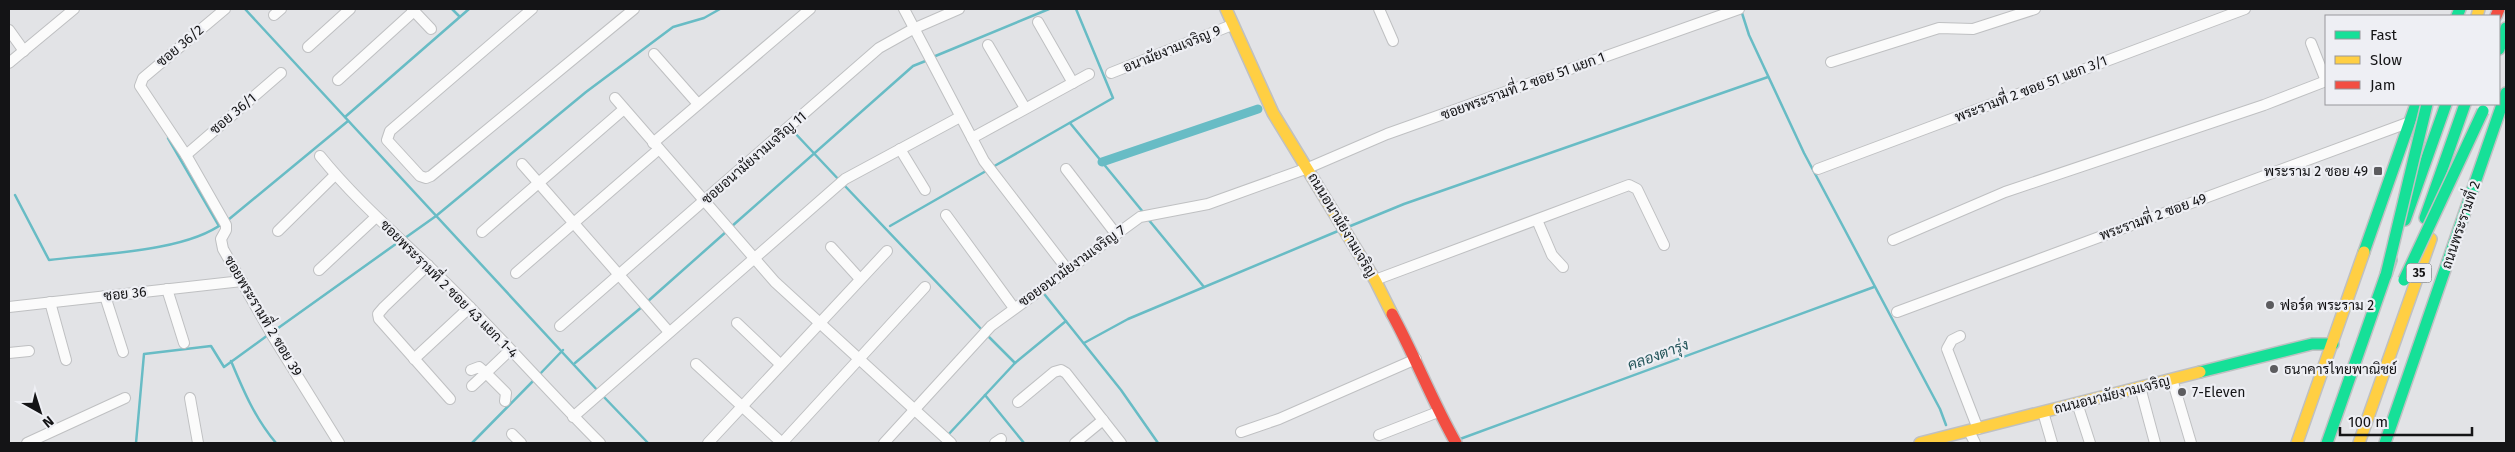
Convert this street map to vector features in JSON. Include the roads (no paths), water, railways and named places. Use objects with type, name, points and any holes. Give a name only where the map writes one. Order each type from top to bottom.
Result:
[{"type":"main road","name":"ถนนอนามัยงามเจริญ","points":[[1226,9],[1273,113],[1339,218],[1375,280],[1416,360],[1438,412],[1454,441]]},
{"type":"main road","points":[[2500,52],[2506,28]]},
{"type":"main road","points":[[2500,52],[2506,44]]},
{"type":"main road","name":"ถนนพระรามที่ 2","points":[[2385,443],[2506,93]]},
{"type":"main road","points":[[2297,443],[2416,105]]},
{"type":"main road","points":[[2386,274],[2410,164],[2427,105]]},
{"type":"main road","points":[[2326,443],[2444,105]]},
{"type":"main road","name":"35","points":[[2326,443],[2444,105]]},
{"type":"main road","points":[[2466,105],[2402,285],[2460,163],[2485,105]]},
{"type":"main road","name":"ถนนพระรามที่ 2","points":[[2359,443],[2479,105]]},
{"type":"main road","name":"ถนนอนามัยงามเจริญ","points":[[1920,443],[2312,344],[2333,344]]},
{"type":"main road","points":[[2346,443],[2381,344]]},
{"type":"street","name":"ซอย 36/2","points":[[140,86],[142,78],[225,9]]},
{"type":"street","points":[[532,9],[390,131],[387,140],[420,176],[426,178],[431,176],[634,9]]},
{"type":"street","points":[[516,273],[574,223],[698,104],[810,9]]},
{"type":"street","points":[[904,9],[984,160],[1068,269]]},
{"type":"street","name":"ซอยอนามัยงามเจริญ 11","points":[[560,326],[879,48],[913,29],[959,9]]},
{"type":"street","points":[[1379,9],[1393,41]]},
{"type":"street","points":[[1831,62],[1939,28],[1973,28],[2035,9]]},
{"type":"street","name":"พระรามที่ 2 ซอย 51 แยก 3/1","points":[[1818,169],[2245,9]]},
{"type":"street","points":[[338,80],[413,10],[431,29]]},
{"type":"street","name":"ซอยพระรามที่ 2 ซอย 51 แยก 1","points":[[1308,168],[1387,134],[1733,10]]},
{"type":"street","points":[[9,64],[67,11]]},
{"type":"street","points":[[308,47],[344,11]]},
{"type":"street","points":[[1038,22],[1073,83]]},
{"type":"street","name":"อนามัยงามเจริญ 9","points":[[1111,73],[1232,24]]},
{"type":"street","points":[[9,30],[24,51]]},
{"type":"street","points":[[2311,43],[2325,78]]},
{"type":"street","points":[[988,46],[1025,108]]},
{"type":"street","points":[[654,54],[698,104]]},
{"type":"street","name":"ซอย 36/1","points":[[186,155],[281,73]]},
{"type":"street","points":[[972,138],[1089,74]]},
{"type":"street","points":[[1894,240],[2005,192],[2264,105],[2325,81]]},
{"type":"street","name":"ซอยพระรามที่ 2 ซอย 39","points":[[140,86],[186,155],[226,225],[221,244],[270,331],[339,443]]},
{"type":"street","points":[[615,98],[753,259],[951,443]]},
{"type":"street","points":[[482,232],[624,109]]},
{"type":"street","points":[[573,417],[845,179],[960,117]]},
{"type":"street","name":"พระรามที่ 2 ซอย 49","points":[[1897,312],[2410,122]]},
{"type":"street","points":[[900,149],[924,190]]},
{"type":"street","name":"ซอยพระรามที่ 2 ซอย 43 แยก 1-4","points":[[320,156],[335,175],[376,217],[470,307],[596,442]]},
{"type":"street","points":[[522,164],[669,332]]},
{"type":"street","name":"ซอยอนามัยงามเจริญ 7","points":[[884,443],[987,330],[1014,308],[1140,217],[1208,204],[1308,168]]},
{"type":"street","points":[[1066,169],[1116,234]]},
{"type":"street","points":[[278,231],[335,175]]},
{"type":"street","points":[[1375,280],[1629,185],[1634,186],[1664,245]]},
{"type":"street","points":[[946,215],[1014,308]]},
{"type":"street","points":[[319,270],[376,217]]},
{"type":"street","points":[[1537,220],[1552,255],[1563,266]]},
{"type":"street","points":[[831,247],[860,279]]},
{"type":"street","points":[[708,443],[887,251]]},
{"type":"street","points":[[428,265],[378,314],[379,319],[450,399]]},
{"type":"street","name":"ซอย 36","points":[[9,307],[242,281]]},
{"type":"street","points":[[696,364],[782,443],[926,287]]},
{"type":"street","points":[[167,290],[184,343]]},
{"type":"street","points":[[105,296],[123,352]]},
{"type":"street","points":[[50,302],[66,360]]},
{"type":"street","points":[[414,359],[470,307]]},
{"type":"street","points":[[736,323],[780,364]]},
{"type":"street","points":[[1960,336],[1948,343],[1947,349],[1974,430],[1975,443]]},
{"type":"street","points":[[472,386],[510,350]]},
{"type":"street","points":[[9,353],[29,351]]},
{"type":"street","points":[[1241,432],[1279,420],[1416,360]]},
{"type":"street","points":[[471,370],[479,367],[486,373],[506,393],[505,401]]},
{"type":"street","points":[[1018,402],[1054,372],[1061,370],[1066,373],[1121,443]]},
{"type":"street","points":[[2172,379],[2191,443]]},
{"type":"street","points":[[2140,387],[2155,443]]},
{"type":"street","points":[[27,443],[125,398]]},
{"type":"street","points":[[190,398],[198,443]]},
{"type":"street","points":[[2077,403],[2090,443]]},
{"type":"street","points":[[1379,436],[1438,412]]},
{"type":"street","points":[[2043,412],[2052,443]]},
{"type":"street","points":[[1075,443],[1103,420]]},
{"type":"street","points":[[512,434],[521,443]]},
{"type":"waterway","points":[[245,9],[599,392]]},
{"type":"waterway","points":[[452,9],[459,16]]},
{"type":"waterway","points":[[345,117],[469,9]]},
{"type":"waterway","points":[[405,238],[436,216],[586,92],[673,27],[704,18],[720,9]]},
{"type":"waterway","points":[[933,57],[1049,9]]},
{"type":"waterway","points":[[991,168],[1113,98],[1076,9]]},
{"type":"waterway","points":[[1741,10],[1749,35],[1804,153],[1940,409],[1946,425]]},
{"type":"waterway","points":[[731,227],[913,66],[928,60]]},
{"type":"waterway","points":[[1348,227],[1404,204],[1768,77]]},
{"type":"waterway","points":[[1102,162],[1258,109]]},
{"type":"waterway","points":[[228,220],[348,121]]},
{"type":"waterway","points":[[1070,123],[1143,212]]},
{"type":"waterway","points":[[793,131],[840,181]]},
{"type":"waterway","points":[[168,138],[219,226]]},
{"type":"waterway","points":[[890,226],[986,171]]},
{"type":"waterway","points":[[844,185],[983,331]]},
{"type":"waterway","points":[[15,195],[49,260],[164,246],[207,233],[223,223]]},
{"type":"waterway","points":[[1148,219],[1204,287]]},
{"type":"waterway","points":[[647,302],[727,231]]},
{"type":"waterway","points":[[1084,343],[1128,319],[1338,231]]},
{"type":"waterway","points":[[274,331],[400,241]]},
{"type":"waterway","name":"คลองตารุ่ง","points":[[1460,439],[1874,287]]},
{"type":"waterway","points":[[1045,295],[1121,390],[1158,443]]},
{"type":"waterway","points":[[575,363],[643,306]]},
{"type":"waterway","points":[[947,436],[1015,363],[1066,321]]},
{"type":"waterway","points":[[136,443],[144,354],[211,346],[224,367],[268,335]]},
{"type":"waterway","points":[[987,335],[1015,363]]},
{"type":"waterway","points":[[538,376],[563,350]]},
{"type":"waterway","points":[[231,361],[245,394],[276,443]]},
{"type":"waterway","points":[[472,443],[534,380]]},
{"type":"waterway","points":[[985,395],[1024,443]]},
{"type":"waterway","points":[[603,396],[648,443]]},
{"type":"place","name":"พระราม 2 ซอย 49","points":[[2378,171]]},
{"type":"place","name":"ฟอร์ด พระราม 2","points":[[2270,305]]},
{"type":"place","name":"ธนาคารไทยพาณิชย์","points":[[2274,369]]},
{"type":"place","name":"7-Eleven","points":[[2182,392]]}]
